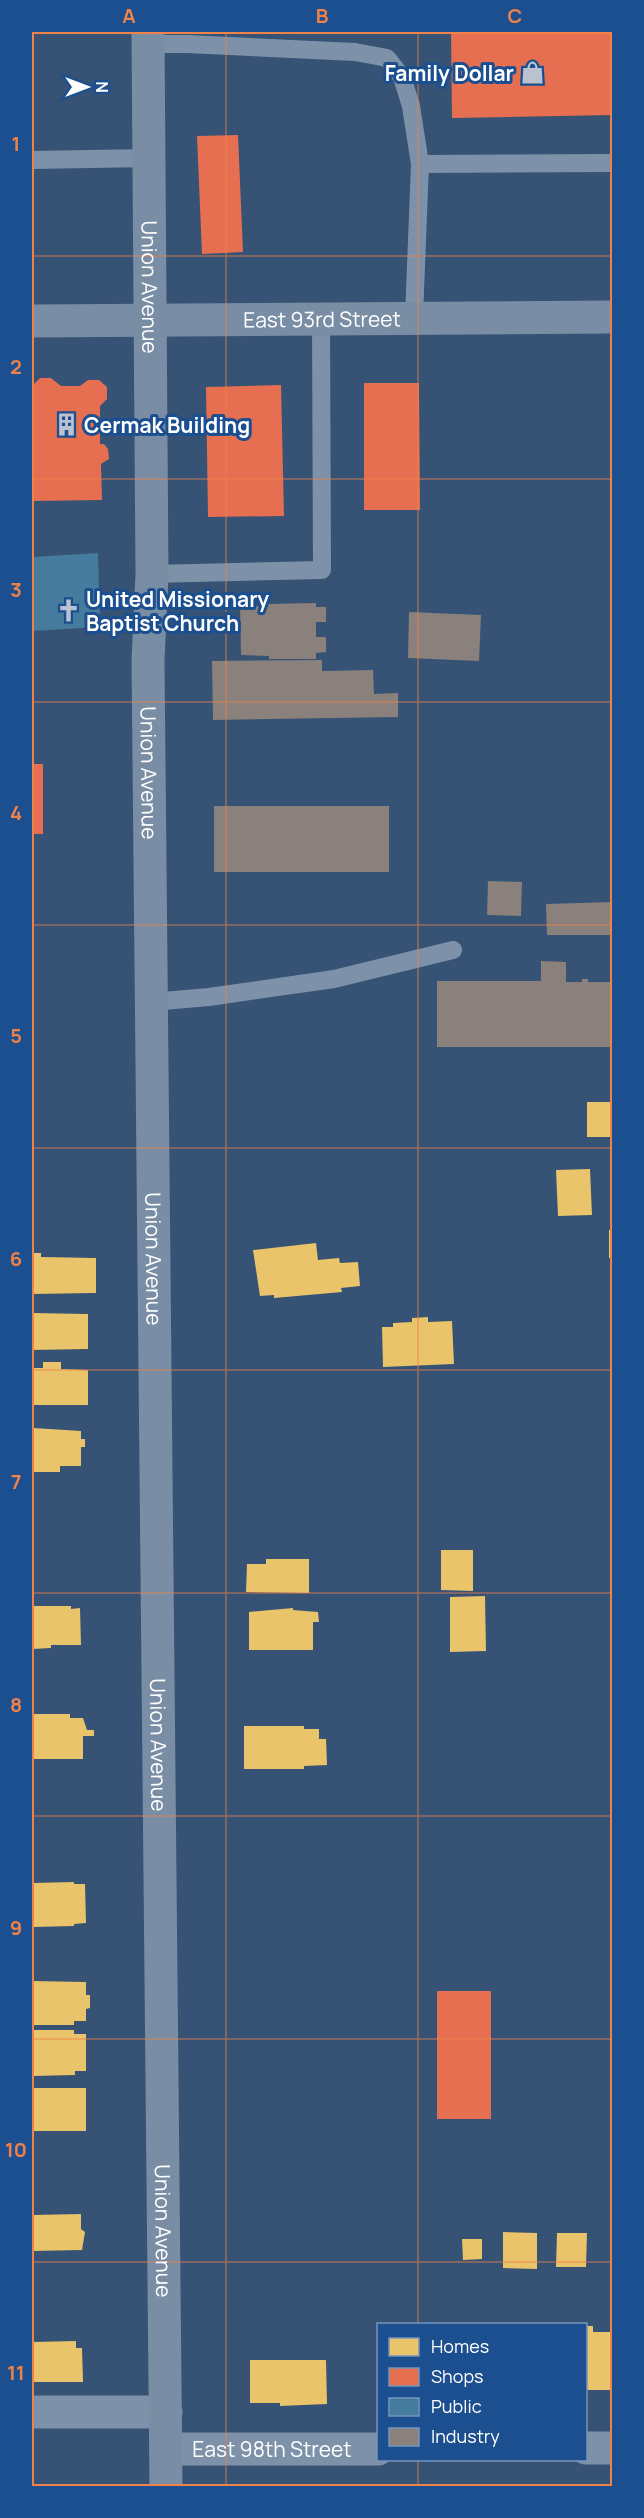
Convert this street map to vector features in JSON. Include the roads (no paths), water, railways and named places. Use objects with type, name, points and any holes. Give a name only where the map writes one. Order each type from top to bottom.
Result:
[{"type":"main road","name":"Union Avenue","points":[[148,38],[152,574],[148,660],[166,2487]]},
{"type":"main road","name":"East 93rd Street","points":[[32,321],[150,322],[414,317],[612,318]]},
{"type":"street","points":[[32,2412],[166,2412]]},
{"type":"street","points":[[587,2448],[612,2448]]},
{"type":"street","name":"East 98th Street","points":[[166,2449],[377,2449]]},
{"type":"lane","points":[[148,38],[187,44],[355,52],[387,58],[402,77],[411,106],[420,164],[414,317]]},
{"type":"lane","points":[[32,160],[149,158]]},
{"type":"lane","points":[[420,164],[612,163]]},
{"type":"lane","points":[[152,574],[322,570],[321,318]]},
{"type":"lane","points":[[152,1002],[209,997],[334,979],[453,950]]},
{"type":"place","name":"Family Dollar","points":[[532,73]]},
{"type":"place","name":"Cermak Building","points":[[66,425]]},
{"type":"place","name":"United Missionary Baptist Church","points":[[68,611]]}]
